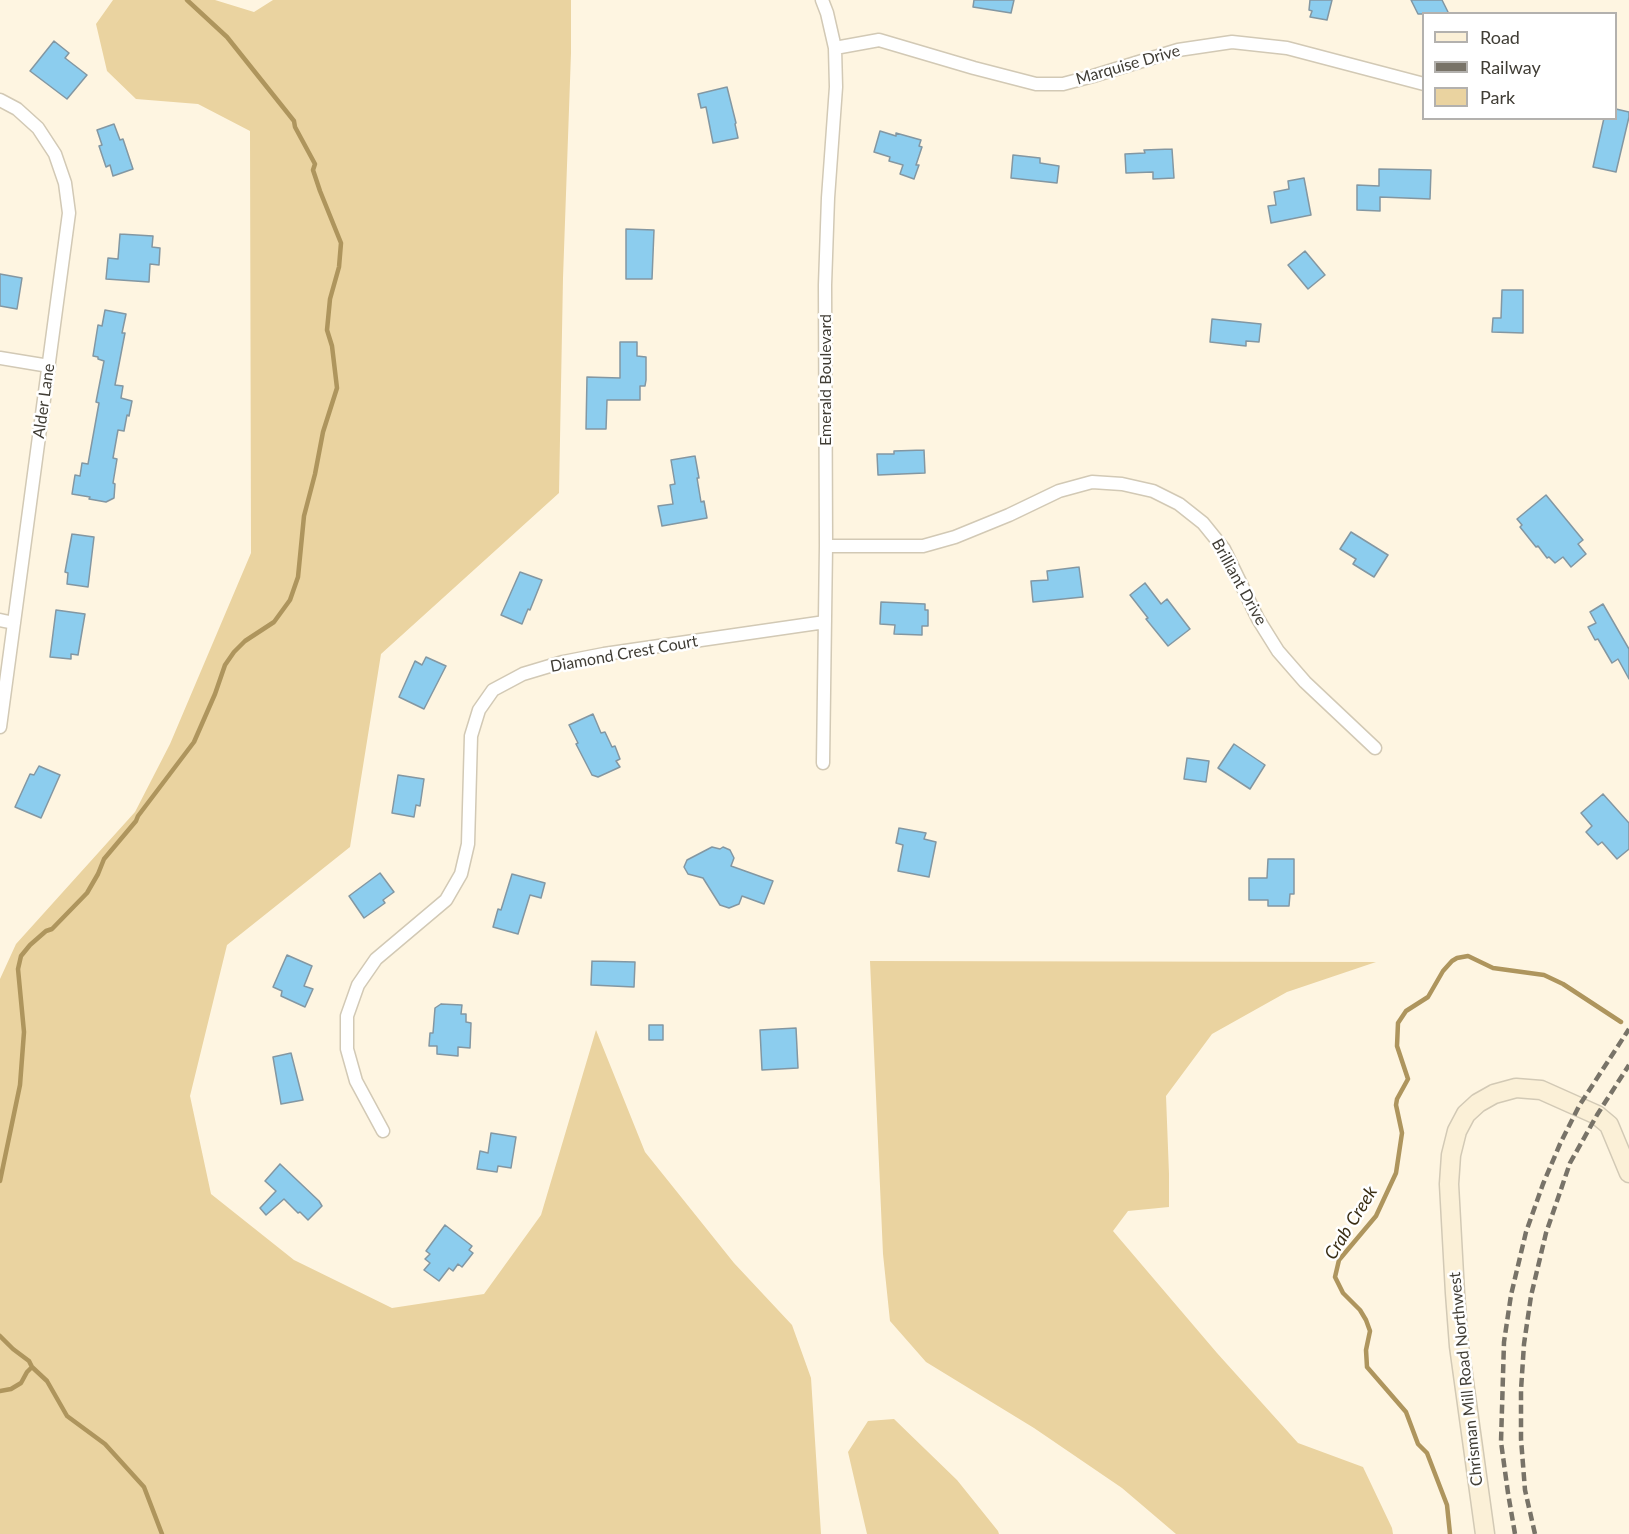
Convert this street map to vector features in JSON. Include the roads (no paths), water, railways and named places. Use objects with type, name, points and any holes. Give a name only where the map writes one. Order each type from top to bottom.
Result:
[{"type":"street","name":"Emerald Boulevard","points":[[822,0],[835,48],[836,87],[828,198],[825,285],[826,546],[823,763]]},
{"type":"street","name":"Marquise Drive","points":[[835,48],[879,40],[1036,84],[1063,84],[1179,50],[1232,42],[1287,48],[1422,83]]},
{"type":"street","name":"Alder Lane","points":[[0,100],[17,109],[38,128],[55,154],[65,183],[69,213],[0,727]]},
{"type":"street","points":[[0,358],[49,366]]},
{"type":"street","name":"Brilliant Drive","points":[[826,546],[923,546],[955,537],[1059,491],[1092,482],[1122,483],[1153,491],[1179,504],[1203,523],[1224,549],[1258,619],[1278,651],[1305,682],[1375,748]]},
{"type":"street","points":[[0,620],[14,622]]},
{"type":"street","name":"Diamond Crest Court","points":[[383,1131],[356,1081],[347,1049],[347,1016],[358,985],[376,959],[446,900],[461,874],[468,844],[471,736],[479,710],[494,690],[523,674],[563,662],[615,652],[825,622]]},
{"type":"street","name":"Chrisman Mill Road Northwest","points":[[1485,1534],[1460,1355],[1455,1293],[1449,1184],[1451,1155],[1457,1131],[1466,1114],[1478,1103],[1494,1094],[1516,1088],[1541,1090],[1597,1115],[1609,1125],[1629,1173]]},
{"type":"waterway","points":[[0,1181],[20,1085],[24,1032],[18,969],[21,956],[46,931],[52,929],[87,893],[104,859],[136,821],[194,742],[225,665],[234,652],[245,641],[274,622],[290,600],[298,577],[304,516],[323,432],[337,388],[332,346],[327,330],[330,299],[339,267],[341,243],[313,170],[315,164],[294,121],[227,37],[187,0]]},
{"type":"waterway","name":"Crab Creek","points":[[1450,1534],[1447,1505],[1427,1453],[1418,1444],[1406,1412],[1367,1367],[1366,1350],[1370,1331],[1360,1310],[1343,1293],[1335,1277],[1339,1260],[1376,1216],[1396,1173],[1402,1133],[1396,1105],[1408,1079],[1397,1046],[1398,1023],[1406,1011],[1428,997],[1443,971],[1452,961],[1468,956],[1493,968],[1544,975],[1563,984],[1621,1022]]},
{"type":"waterway","points":[[0,1336],[29,1361],[47,1381],[67,1416],[105,1444],[144,1487],[162,1534]]},
{"type":"waterway","points":[[0,1391],[11,1389],[21,1383],[32,1367]]},
{"type":"railway","points":[[1515,1534],[1501,1442],[1504,1342],[1511,1295],[1526,1232],[1560,1144],[1579,1106],[1629,1029]]},
{"type":"railway","points":[[1535,1534],[1525,1490],[1521,1439],[1524,1344],[1531,1296],[1546,1233],[1570,1163],[1629,1065]]}]
